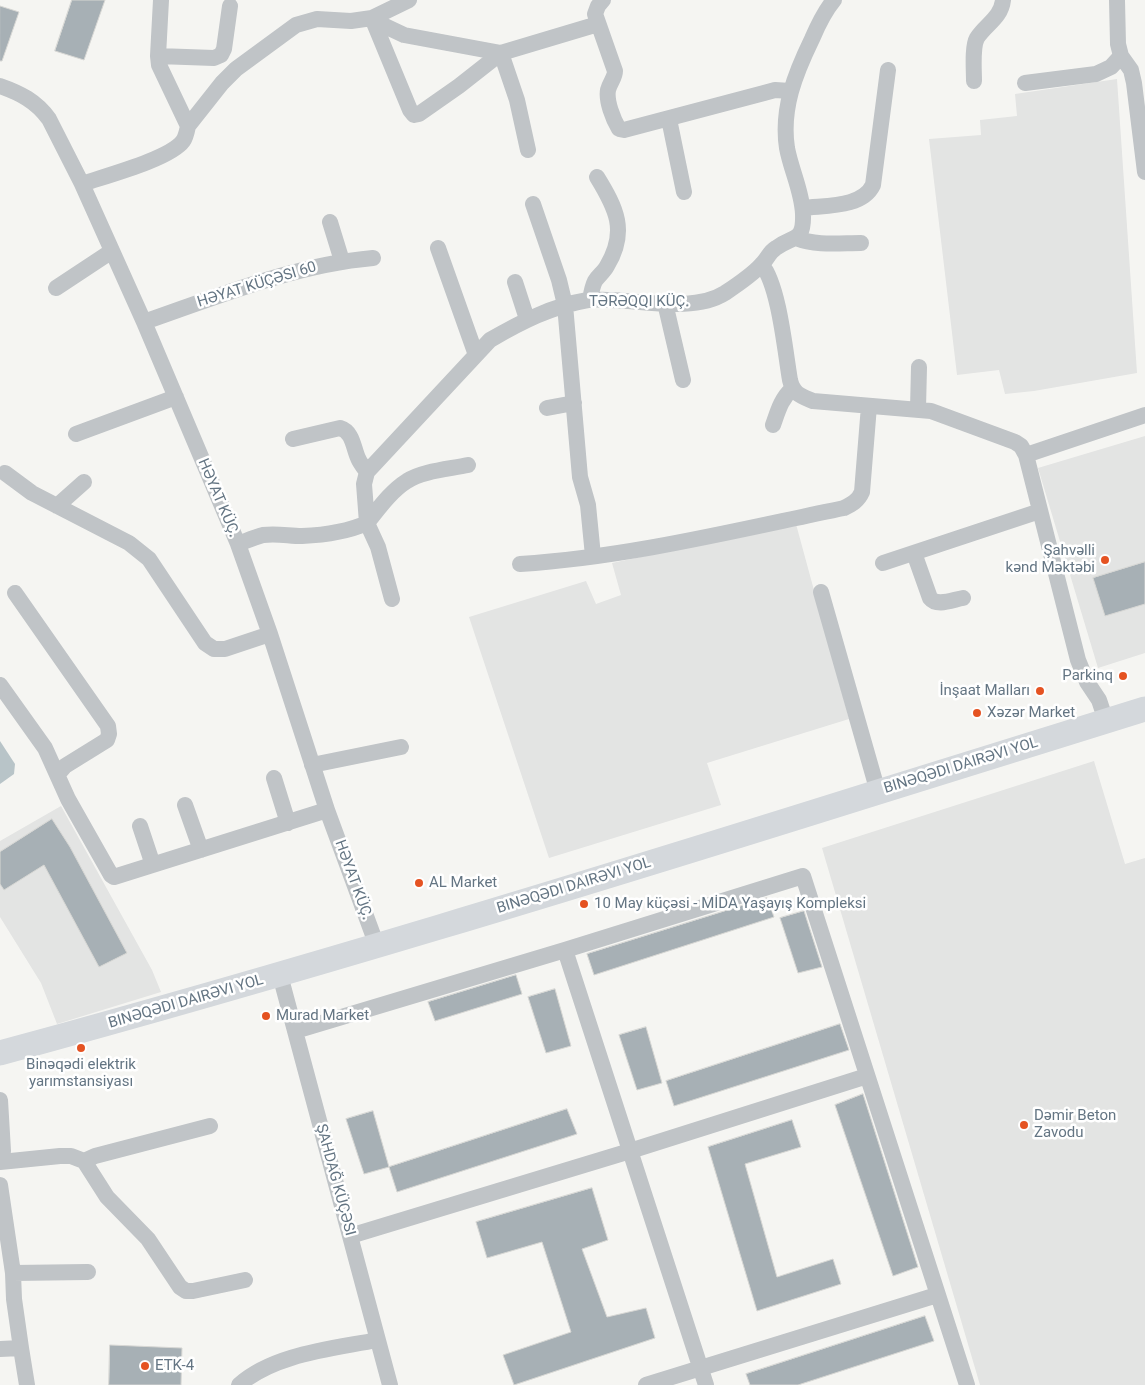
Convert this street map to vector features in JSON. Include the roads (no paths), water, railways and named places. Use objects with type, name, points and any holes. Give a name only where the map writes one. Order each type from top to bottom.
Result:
[{"type":"main road","name":"BINƏQƏDI DAIRƏVI YOL","points":[[0,1053],[377,946],[715,844],[1145,709]]},
{"type":"street","points":[[161,0],[158,56],[162,73],[188,126]]},
{"type":"street","points":[[82,184],[148,161],[173,150],[183,142],[188,126],[222,83],[236,69],[296,25],[317,19],[352,21],[372,18],[409,0]]},
{"type":"street","points":[[603,0],[595,14],[615,71],[615,77],[609,88],[608,96],[615,123],[619,129],[624,130],[669,119],[775,90],[790,92]]},
{"type":"street","points":[[834,0],[824,13],[797,71],[790,92],[786,118],[787,149],[803,208],[802,230],[796,238],[806,242],[818,243],[861,243]]},
{"type":"street","points":[[974,81],[975,44],[999,14],[1003,0]]},
{"type":"street","points":[[1117,0],[1118,44],[1121,56],[1131,70],[1134,83],[1145,172]]},
{"type":"street","points":[[158,56],[214,58],[221,56],[224,49],[230,6]]},
{"type":"street","points":[[372,18],[410,110],[414,115],[419,114],[459,86],[501,52],[598,24]]},
{"type":"street","points":[[372,18],[404,35],[501,52]]},
{"type":"street","points":[[501,52],[517,100],[528,150]]},
{"type":"street","points":[[1025,83],[1096,74],[1111,67],[1121,56]]},
{"type":"street","points":[[803,208],[856,202],[865,198],[874,186],[888,70]]},
{"type":"street","name":"HƏYAT KÜÇ.","points":[[0,86],[18,92],[42,109],[49,119],[82,184],[144,322],[238,544],[270,634],[327,810],[377,946]]},
{"type":"street","points":[[669,119],[684,192]]},
{"type":"street","points":[[590,300],[595,282],[606,268],[616,249],[619,228],[611,200],[597,177]]},
{"type":"street","points":[[533,204],[559,280],[565,305],[580,477],[588,505],[593,556]]},
{"type":"street","points":[[330,222],[342,261]]},
{"type":"street","name":"TƏRƏQQI KÜÇ.","points":[[367,472],[490,340],[527,319],[565,305],[590,300],[665,303],[713,299],[726,292],[762,265],[777,247],[796,238]]},
{"type":"street","points":[[438,248],[476,354]]},
{"type":"street","points":[[56,288],[112,251]]},
{"type":"street","name":"HƏYAT KÜÇƏSI 60","points":[[144,322],[252,284],[342,261],[373,258]]},
{"type":"street","points":[[762,265],[768,272],[774,288],[792,389],[798,395],[813,401],[931,411],[1002,436],[1021,446],[1026,455],[1078,660],[1087,682],[1099,700],[1106,721]]},
{"type":"street","points":[[515,282],[527,319]]},
{"type":"street","points":[[665,303],[682,380]]},
{"type":"street","points":[[918,409],[919,368]]},
{"type":"street","points":[[774,425],[781,402],[792,389]]},
{"type":"street","points":[[76,434],[176,397]]},
{"type":"street","points":[[547,408],[574,403]]},
{"type":"street","points":[[520,564],[593,556],[683,542],[844,508],[853,504],[860,498],[862,492],[868,406]]},
{"type":"street","points":[[1026,455],[1145,415]]},
{"type":"street","points":[[293,439],[340,428],[346,430],[350,436],[358,459],[367,472],[364,484],[367,523],[383,562],[392,599]]},
{"type":"street","points":[[238,544],[261,536],[277,534],[302,536],[355,528],[367,523],[380,505],[408,480],[468,465]]},
{"type":"street","points":[[5,473],[32,493],[129,543],[149,559],[205,643],[214,649],[225,649],[270,634]]},
{"type":"street","points":[[57,506],[84,482]]},
{"type":"street","points":[[883,562],[1040,511]]},
{"type":"street","points":[[914,553],[933,602],[938,603],[963,598]]},
{"type":"street","points":[[822,592],[878,792]]},
{"type":"street","points":[[15,593],[108,726],[109,734],[107,740],[65,766],[58,774]]},
{"type":"street","points":[[0,685],[45,748],[68,799],[111,875],[119,876],[327,810]]},
{"type":"street","points":[[312,766],[400,747]]},
{"type":"street","points":[[274,778],[288,822]]},
{"type":"street","points":[[185,805],[201,850]]},
{"type":"street","points":[[140,826],[153,865]]},
{"type":"street","points":[[295,1031],[803,876],[967,1385]]},
{"type":"street","points":[[565,950],[706,1385]]},
{"type":"street","name":"ŞAHDAĞ KÜÇƏSI","points":[[280,975],[390,1385]]},
{"type":"street","points":[[350,1236],[630,1151],[867,1076]]},
{"type":"street","points":[[0,1100],[3,1151],[0,1158]]},
{"type":"street","points":[[0,1162],[60,1156],[71,1156],[84,1160],[210,1126]]},
{"type":"street","points":[[84,1160],[107,1197],[141,1230],[180,1287],[186,1291],[193,1291],[245,1280]]},
{"type":"street","points":[[0,1185],[13,1273],[7,1299],[21,1348],[28,1385]]},
{"type":"street","points":[[13,1273],[88,1272]]},
{"type":"street","points":[[646,1385],[938,1295]]},
{"type":"street","points":[[239,1385],[265,1367],[285,1359],[377,1340]]},
{"type":"street","points":[[0,1349],[21,1348]]},
{"type":"place","name":"Şahvəlli kənd Məktəbi","points":[[1105,560]]},
{"type":"place","name":"Parkinq","points":[[1123,676]]},
{"type":"place","name":"İnşaat Malları","points":[[1040,691]]},
{"type":"place","name":"Xəzər Market","points":[[977,713]]},
{"type":"place","name":"AL Market","points":[[419,883]]},
{"type":"place","name":"10 May küçəsi - MİDA Yaşayış Kompleksi","points":[[584,904]]},
{"type":"place","name":"Murad Market","points":[[266,1016]]},
{"type":"place","name":"Binəqədi elektrik yarımstansiyası","points":[[81,1048]]},
{"type":"place","name":"Dəmir Beton Zavodu","points":[[1024,1125]]},
{"type":"place","name":"ETK-4","points":[[145,1366]]}]
